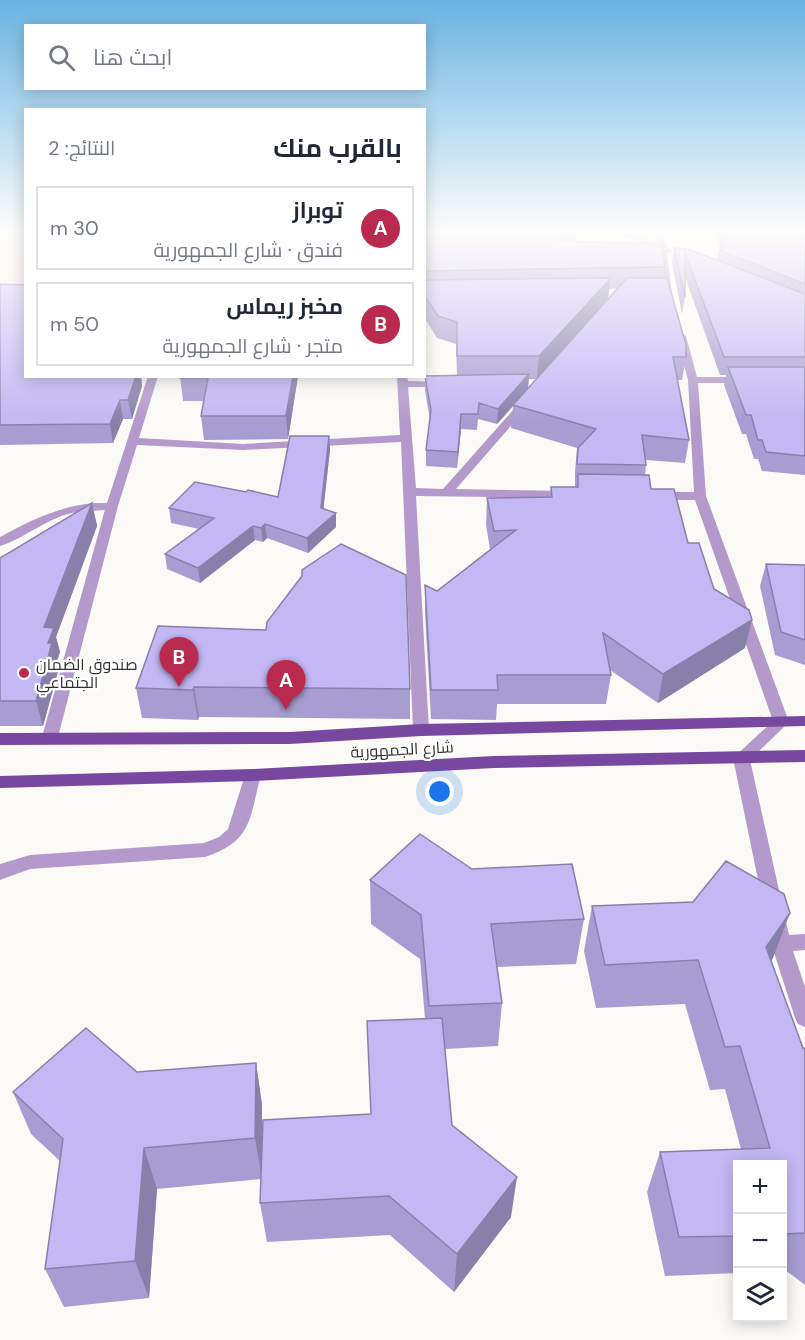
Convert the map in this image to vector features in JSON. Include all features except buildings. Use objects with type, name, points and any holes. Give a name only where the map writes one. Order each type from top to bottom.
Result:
[{"type":"main road","name":"شارع الجمهورية","points":[[0,739],[50,737],[290,738],[421,730],[805,721]]},
{"type":"main road","name":"شارع الجمهورية","points":[[0,782],[253,775],[494,762],[805,756]]},
{"type":"street","points":[[665,296],[676,320],[693,381],[700,496],[781,722],[741,758],[781,943],[805,1018]]},
{"type":"street","points":[[50,737],[112,506],[152,378]]},
{"type":"street","points":[[421,730],[403,380],[461,384]]},
{"type":"street","points":[[693,381],[760,380]]},
{"type":"street","points":[[445,494],[535,392]]},
{"type":"street","points":[[134,441],[243,447],[407,438]]},
{"type":"street","points":[[410,492],[584,495]]},
{"type":"street","points":[[642,496],[700,496]]},
{"type":"street","points":[[0,873],[11,867],[30,862],[205,850],[225,842],[236,832],[253,775]]},
{"type":"street","points":[[781,943],[805,942]]},
{"type":"lane","points":[[0,542],[59,512],[76,507],[112,506]]},
{"type":"shaded area","points":[[0,296],[24,296],[24,376],[0,381]]},
{"type":"place","name":"صندوق الضمان الجتماعي","points":[[24,673]]},
{"type":"place","name":"مخبز ريماس","points":[[179,687]]},
{"type":"place","name":"توبراز","points":[[286,710]]}]
